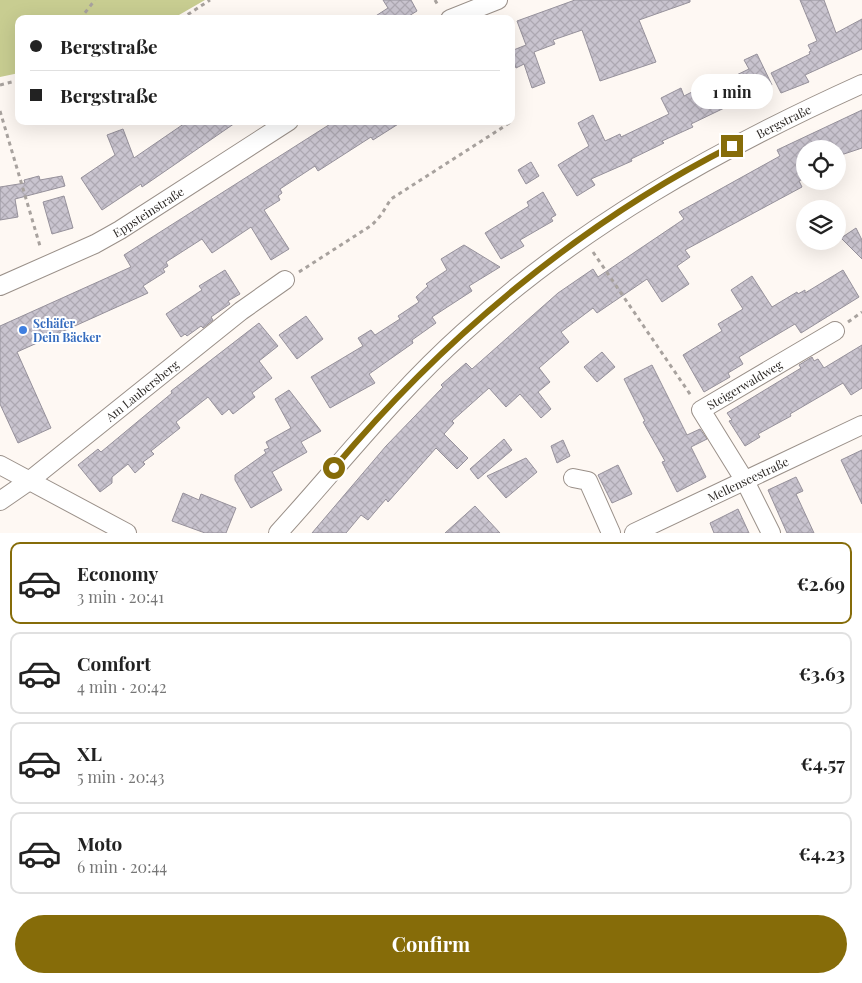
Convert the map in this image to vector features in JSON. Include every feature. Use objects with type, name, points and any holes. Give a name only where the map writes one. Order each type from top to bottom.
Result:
[{"type":"street","points":[[460,15],[498,0]]},
{"type":"street","name":"Bergstraße","points":[[278,533],[357,441],[440,354],[504,298],[583,237],[671,180],[716,154],[862,84]]},
{"type":"street","name":"Eppsteinstraße","points":[[0,286],[95,244],[120,230],[283,125]]},
{"type":"street","name":"Am Laubersberg","points":[[0,501],[30,481],[241,311],[285,280]]},
{"type":"street","name":"Steigerwaldweg","points":[[771,533],[746,480],[701,410],[835,331]]},
{"type":"street","name":"Mellenseestraße","points":[[634,533],[862,425]]},
{"type":"street","points":[[0,465],[127,533]]},
{"type":"street","points":[[573,478],[588,481],[611,533]]},
{"type":"path","points":[[83,15],[95,0]]},
{"type":"path","points":[[187,15],[210,0]]},
{"type":"path","points":[[0,85],[15,81]]},
{"type":"path","points":[[0,112],[40,246]]},
{"type":"path","points":[[285,280],[372,224],[391,199],[506,125]]},
{"type":"path","points":[[583,237],[701,410]]},
{"type":"green space","points":[[0,0],[205,0],[179,15],[15,15],[15,74],[0,77]]},
{"type":"building","points":[[383,0],[411,0],[417,11],[410,15],[377,15],[388,8]]},
{"type":"building","points":[[575,0],[690,0],[690,2],[639,20],[656,62],[600,81],[582,30],[553,40],[555,44],[534,52],[545,83],[532,88],[524,64],[516,68],[515,66],[515,49],[526,45],[517,21]]},
{"type":"building","points":[[800,0],[824,0],[836,33],[862,19],[862,49],[805,75],[809,82],[781,93],[771,73],[810,54],[809,52],[811,51],[808,45],[817,41]]},
{"type":"building","points":[[757,54],[772,85],[691,124],[693,127],[662,141],[664,143],[631,159],[632,161],[591,179],[595,185],[577,196],[558,165],[589,146],[578,123],[593,115],[605,141],[620,134],[621,137],[669,114],[661,98],[681,88],[684,96],[720,78],[722,82],[749,69],[744,60]]},
{"type":"building","points":[[862,110],[862,148],[846,153],[846,140],[798,140]]},
{"type":"building","points":[[182,125],[232,125],[142,187],[141,184],[102,210],[81,178],[115,155],[107,135],[123,129],[134,158]]},
{"type":"building","points":[[329,125],[397,125],[373,140],[371,137],[318,171],[315,166],[280,189],[282,193],[278,196],[280,200],[264,210],[289,249],[271,260],[251,227],[212,253],[202,239],[166,262],[168,266],[163,269],[165,272],[143,286],[148,293],[17,352],[51,428],[18,443],[0,404],[0,326],[131,267],[124,255]]},
{"type":"building","points":[[796,141],[796,190],[685,250],[690,257],[677,266],[689,284],[662,302],[647,279],[597,313],[593,308],[561,332],[569,342],[539,368],[550,382],[538,392],[551,409],[541,418],[520,394],[506,407],[489,388],[452,421],[454,423],[444,434],[468,458],[457,469],[436,448],[388,502],[386,499],[368,520],[361,515],[346,533],[312,533],[386,446],[443,387],[441,385],[466,363],[472,369],[558,293],[593,269],[598,277],[684,219],[679,212],[780,156],[777,150]]},
{"type":"building","points":[[531,162],[539,176],[526,184],[518,170]]},
{"type":"building","points":[[39,176],[40,180],[62,176],[65,186],[15,199],[18,217],[0,220],[0,187],[25,183],[24,180]]},
{"type":"building","points":[[543,192],[556,215],[551,218],[553,221],[520,240],[524,246],[501,259],[485,233],[529,206],[527,202]]},
{"type":"building","points":[[64,196],[73,228],[52,234],[43,202]]},
{"type":"building","points":[[856,228],[862,240],[862,259],[846,243],[846,235]]},
{"type":"building","points":[[464,245],[500,267],[469,286],[472,291],[432,317],[436,323],[412,340],[413,343],[369,374],[375,383],[330,408],[311,377],[363,346],[358,338],[371,330],[375,335],[400,319],[398,316],[419,302],[416,297],[428,286],[426,284],[447,270],[441,259]]},
{"type":"building","points":[[225,270],[240,294],[228,301],[230,304],[211,317],[213,320],[203,328],[201,326],[187,336],[185,334],[181,337],[166,314],[202,290],[199,286]]},
{"type":"building","points":[[843,270],[859,297],[801,333],[795,324],[739,357],[743,364],[728,373],[730,377],[704,392],[683,355],[722,331],[718,324],[743,309],[731,290],[752,276],[772,307],[797,292],[798,294],[805,290],[805,293]]},
{"type":"building","points":[[306,316],[323,339],[297,359],[279,335]]},
{"type":"building","points":[[259,323],[278,346],[259,361],[272,378],[252,393],[255,397],[233,414],[229,409],[222,415],[208,397],[176,422],[180,428],[151,451],[154,454],[143,462],[145,464],[135,473],[128,464],[112,477],[112,483],[100,492],[78,465],[98,449],[101,452],[172,393],[171,391]]},
{"type":"building","points":[[862,345],[862,388],[851,395],[843,383],[790,414],[791,416],[758,434],[760,437],[745,446],[729,421],[732,420],[727,413],[801,368],[799,365],[812,357],[814,361],[818,359],[824,368]]},
{"type":"building","points":[[602,352],[615,367],[597,382],[584,367]]},
{"type":"building","points":[[652,365],[687,435],[700,429],[707,439],[691,447],[706,477],[677,492],[662,462],[665,461],[643,422],[645,421],[624,379]]},
{"type":"building","points":[[289,390],[321,431],[301,442],[307,452],[272,472],[282,490],[251,508],[235,480],[235,475],[266,453],[264,450],[269,448],[266,442],[291,428],[275,399]]},
{"type":"building","points":[[504,439],[512,450],[478,479],[470,469]]},
{"type":"building","points":[[563,440],[570,456],[557,463],[551,446]]},
{"type":"building","points":[[862,450],[862,504],[841,460]]},
{"type":"building","points":[[526,458],[537,472],[506,498],[487,476]]},
{"type":"building","points":[[618,465],[632,494],[612,503],[598,475]]},
{"type":"building","points":[[796,477],[803,491],[796,494],[814,533],[787,533],[768,490]]},
{"type":"building","points":[[183,493],[199,500],[201,494],[236,508],[226,533],[205,533],[172,521]]},
{"type":"building","points":[[475,506],[500,533],[445,533]]},
{"type":"building","points":[[738,509],[749,533],[714,533],[710,523]]},
{"type":"place","name":"Schäfer Dein Bäcker","points":[[23,330]]},
{"type":"route","points":[[334,468],[412,382],[463,333],[504,298],[583,237],[671,180],[732,146]]}]
